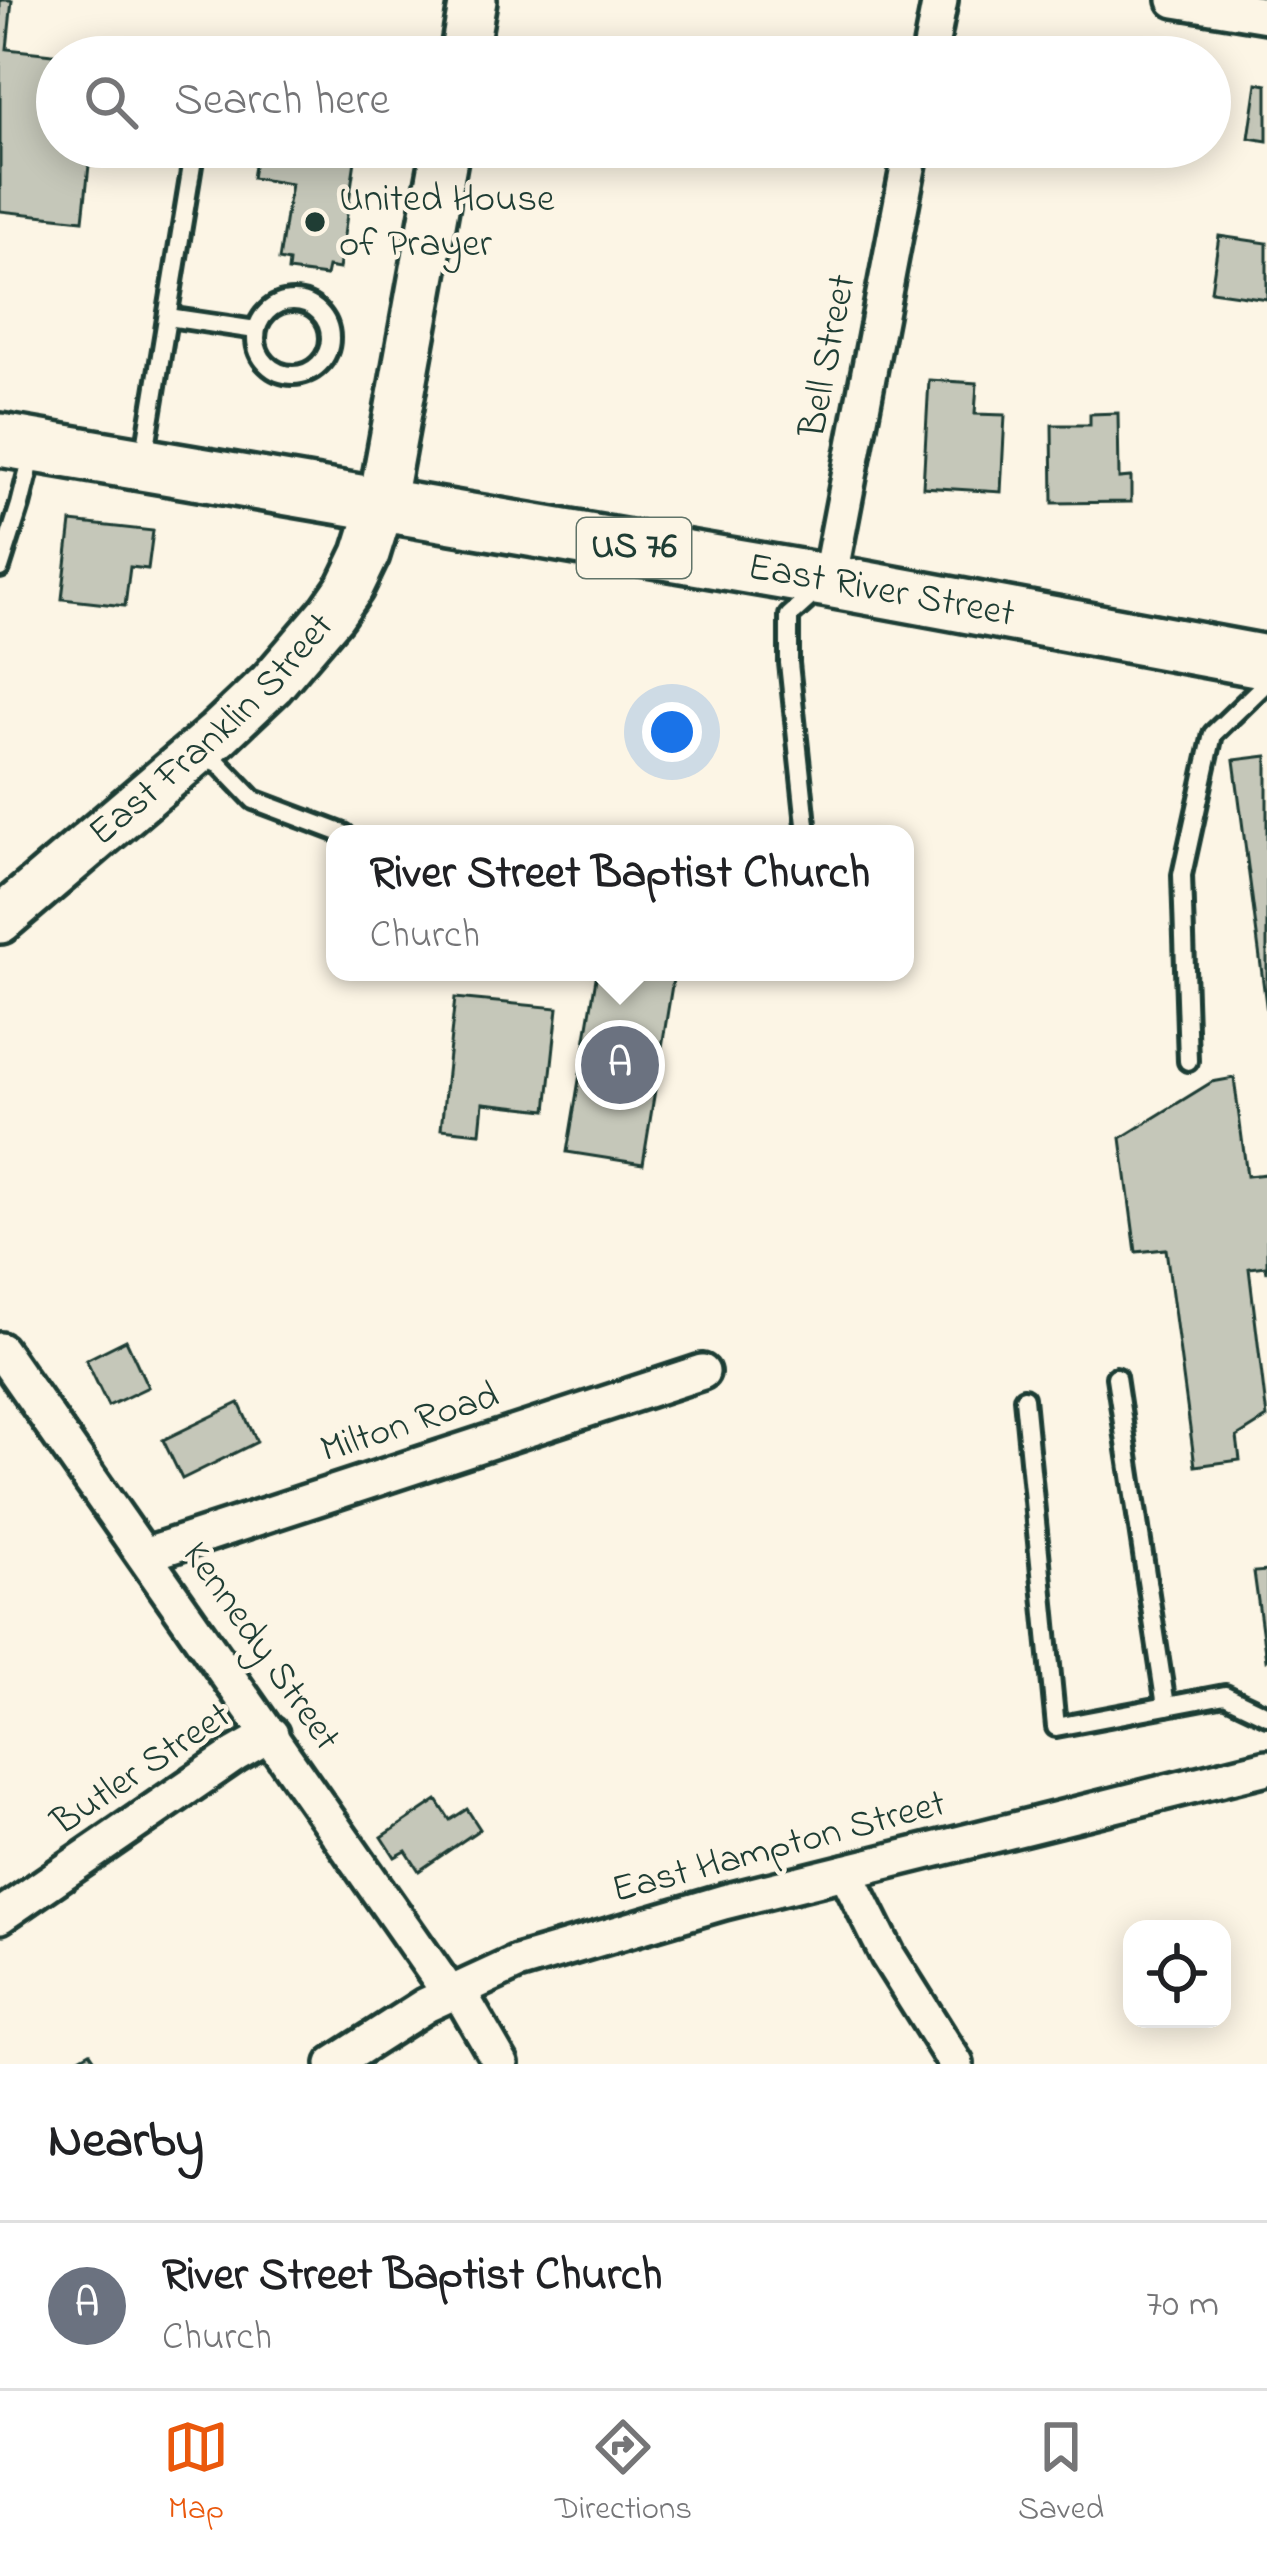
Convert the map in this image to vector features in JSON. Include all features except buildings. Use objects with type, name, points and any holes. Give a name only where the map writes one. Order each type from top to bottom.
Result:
[{"type":"main road","name":"East River Street","points":[[17,443],[829,580],[1267,662]]},
{"type":"street","points":[[467,36],[473,0]]},
{"type":"street","points":[[933,36],[940,0]]},
{"type":"street","points":[[1175,0],[1267,15]]},
{"type":"street","name":"East Franklin Street","points":[[0,920],[203,748],[272,683],[350,587],[381,506],[442,168]]},
{"type":"street","name":"Bell Street","points":[[829,580],[908,168]]},
{"type":"street","name":"Kennedy Street","points":[[4,1363],[501,2064]]},
{"type":"street","name":"Milton Road","points":[[144,1556],[702,1372]]},
{"type":"street","name":"Butler Street","points":[[0,1916],[271,1734]]},
{"type":"street","name":"East Hampton Street","points":[[334,2064],[426,2005],[517,1963],[724,1902],[1267,1768]]},
{"type":"street","points":[[846,1872],[888,1956],[956,2064]]},
{"type":"lane","points":[[143,466],[192,168]]},
{"type":"lane","points":[[293,301],[307,303],[326,321],[329,348],[314,369],[289,375],[277,372],[259,355],[256,330],[268,309],[293,301]]},
{"type":"lane","points":[[168,317],[256,330]]},
{"type":"lane","points":[[0,568],[20,505],[17,443]]},
{"type":"lane","points":[[806,825],[789,663],[789,616],[829,580]]},
{"type":"lane","points":[[1188,1061],[1182,875],[1213,734],[1267,682]]},
{"type":"lane","points":[[203,748],[254,800],[326,827]]},
{"type":"lane","points":[[1115,1377],[1166,1706]]},
{"type":"lane","points":[[1024,1398],[1056,1727],[1225,1695],[1267,1715]]},
{"type":"place","name":"United House of Prayer","points":[[315,222]]},
{"type":"place","name":"River Street Baptist Church","points":[[620,1065]]}]
